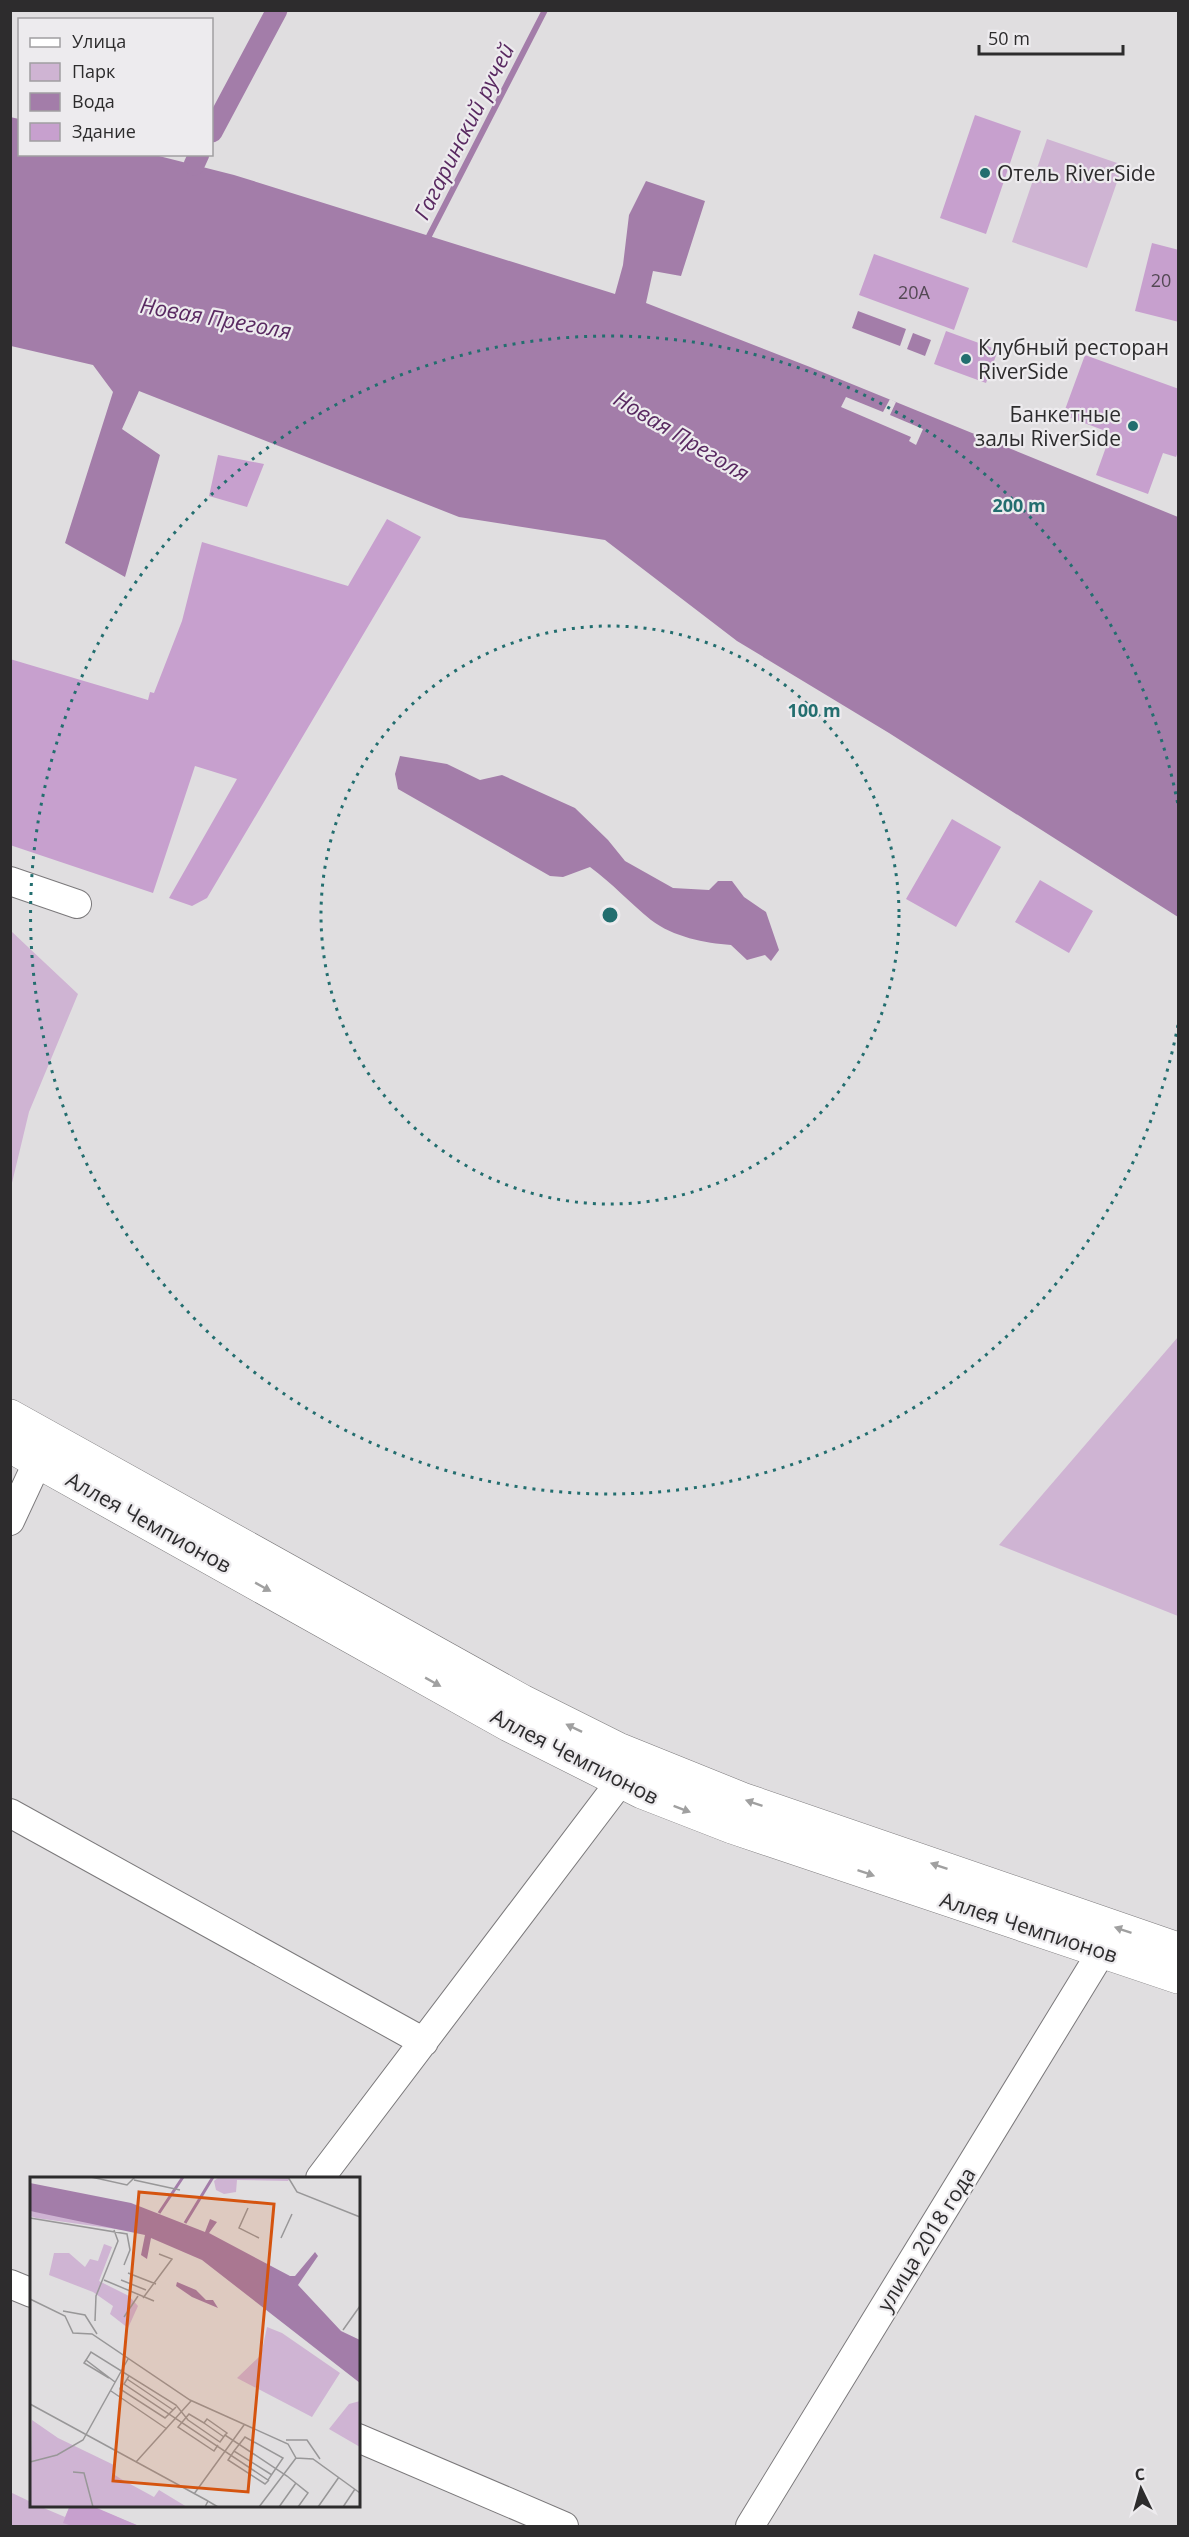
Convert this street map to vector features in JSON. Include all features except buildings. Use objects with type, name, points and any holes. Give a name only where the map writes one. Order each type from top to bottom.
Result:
[{"type":"main road","name":"Аллея Чемпионов","points":[[10,1416],[522,1701],[618,1749],[733,1796],[1179,1949]]},
{"type":"main road","name":"Аллея Чемпионов","points":[[24,1453],[519,1730],[620,1782],[723,1824],[1179,1977]]},
{"type":"street","points":[[10,881],[77,904]]},
{"type":"street","points":[[10,1521],[24,1453]]},
{"type":"street","points":[[321,2177],[620,1782]]},
{"type":"street","points":[[10,1813],[424,2042]]},
{"type":"street","name":"улица 2018 года","points":[[750,2526],[1102,1951]]},
{"type":"street","points":[[10,2284],[30,2292]]},
{"type":"street","points":[[360,2439],[564,2526]]},
{"type":"green space","points":[[1047,139],[1123,165],[1087,268],[1012,242]]},
{"type":"green space","points":[[11,931],[78,994],[29,1112],[11,1187]]},
{"type":"green space","points":[[1178,1337],[1178,1616],[999,1545]]},
{"type":"green space","points":[[10,2492],[30,2502],[30,2507],[41,2507],[65,2517],[70,2507],[92,2507],[139,2526],[11,2526]]},
{"type":"water","name":"Новая Преголя","points":[[10,117],[18,119],[18,156],[159,156],[234,175],[615,294],[623,265],[629,215],[646,181],[705,201],[681,276],[653,271],[646,303],[810,367],[1178,517],[1178,917],[889,733],[737,641],[605,540],[459,517],[139,391],[122,429],[160,455],[125,577],[65,543],[113,392],[93,365],[11,346]]},
{"type":"water","points":[[858,311],[906,329],[900,346],[852,328]]},
{"type":"water","points":[[913,333],[931,340],[925,356],[907,349]]},
{"type":"water","points":[[400,756],[447,764],[480,780],[502,775],[575,808],[608,840],[625,861],[673,888],[709,890],[718,881],[732,881],[744,897],[766,912],[779,950],[771,961],[765,955],[747,960],[731,945],[700,941],[669,931],[651,920],[590,867],[563,877],[550,876],[398,789],[395,774]]},
{"type":"pier","points":[[846,397],[883,412],[890,399],[896,402],[890,415],[923,429],[916,445],[909,441],[911,437],[841,407]]},
{"type":"waterway","points":[[213,130],[277,10]]},
{"type":"waterway","name":"Гагаринский ручей","points":[[429,236],[545,10]]},
{"type":"waterway","points":[[194,165],[198,156]]},
{"type":"place","name":"Отель RiverSide","points":[[985,173]]},
{"type":"place","name":"Клубный ресторан RiverSide","points":[[966,359]]},
{"type":"place","name":"Банкетные залы RiverSide","points":[[1133,426]]}]
